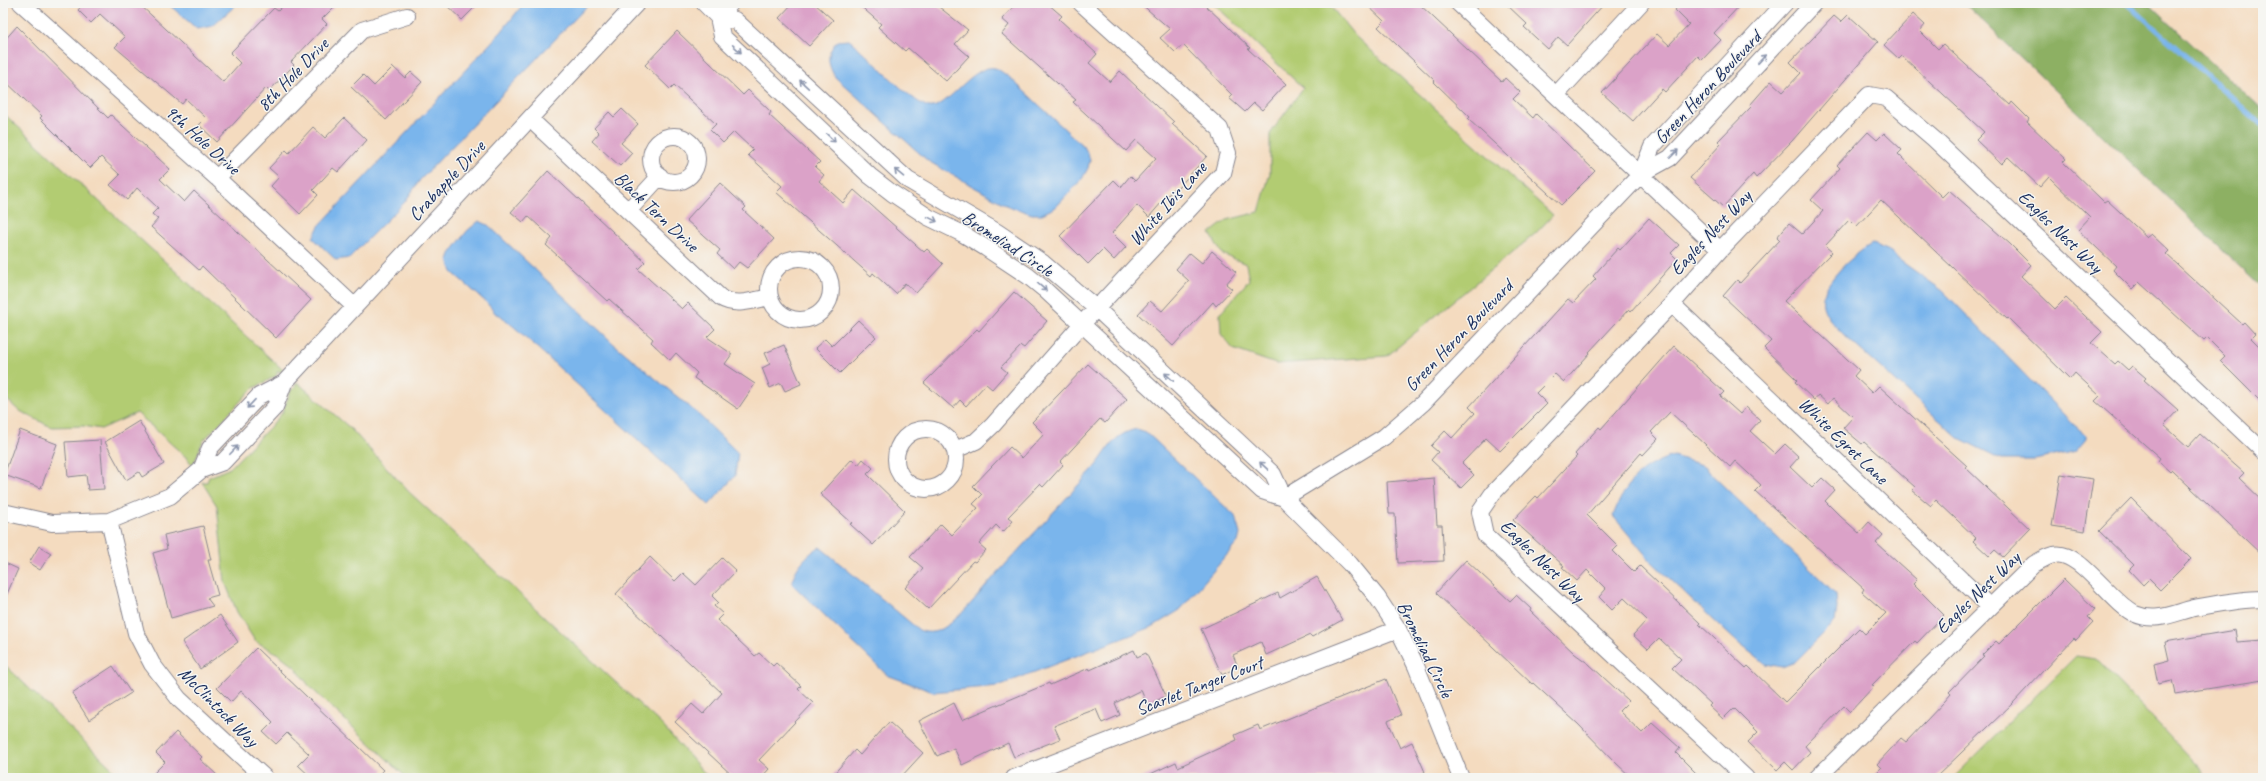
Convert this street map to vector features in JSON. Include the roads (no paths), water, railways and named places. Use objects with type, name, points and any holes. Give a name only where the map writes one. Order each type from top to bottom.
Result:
[{"type":"street","name":"9th Hole Drive","points":[[21,3],[217,178],[355,307]]},
{"type":"street","name":"Crabapple Drive","points":[[3,512],[52,523],[109,521],[170,496],[202,470],[210,448],[259,396],[284,383],[637,3]]},
{"type":"street","points":[[704,3],[718,17],[731,3]]},
{"type":"street","name":"White Ibis Lane","points":[[955,450],[976,441],[994,425],[1081,325],[1223,173],[1228,153],[1220,129],[1082,3]]},
{"type":"street","points":[[1458,3],[1720,250]]},
{"type":"street","points":[[1556,95],[1641,3]]},
{"type":"street","name":"Green Heron Boulevard","points":[[1641,174],[1652,147],[1785,3]]},
{"type":"street","name":"Green Heron Boulevard","points":[[1284,498],[1384,438],[1423,402],[1641,174],[1670,158],[1814,3]]},
{"type":"street","name":"8th Hole Drive","points":[[217,178],[362,30],[407,16]]},
{"type":"street","name":"Bromeliad Circle","points":[[1284,498],[1262,491],[1028,276],[963,234],[928,217],[870,176],[722,36],[718,17],[735,20],[908,180],[1028,251],[1097,309],[1273,474],[1284,498],[1350,564],[1377,597],[1398,629],[1416,666],[1461,778]]},
{"type":"street","name":"Eagles Nest Way","points":[[1746,778],[1485,535],[1480,512],[1493,493],[1672,304],[1720,250],[1869,95],[1886,98],[1934,139],[2263,451]]},
{"type":"street","name":"Black Tern Drive","points":[[530,119],[721,298],[728,302],[736,303],[770,297]]},
{"type":"street","points":[[628,211],[660,176]]},
{"type":"street","name":"White Egret Lane","points":[[1672,304],[1989,606]]},
{"type":"street","name":"McClintock Way","points":[[109,521],[136,633],[152,664],[179,699],[264,778]]},
{"type":"street","name":"Eagles Nest Way","points":[[1817,778],[1989,606],[2034,564],[2055,554],[2073,558],[2125,609],[2136,614],[2162,618],[2192,609],[2248,599],[2263,599]]},
{"type":"street","name":"Scarlet Tanger Court","points":[[1014,778],[1398,629]]},
{"type":"water","points":[[167,3],[238,3],[213,26],[197,29]]},
{"type":"water","points":[[524,3],[590,3],[420,180],[404,203],[349,258],[336,260],[313,238],[319,226],[502,31]]},
{"type":"water","points":[[849,40],[911,97],[921,104],[929,107],[936,106],[943,102],[969,79],[987,68],[998,69],[1008,76],[1085,148],[1090,159],[1088,168],[1082,179],[1056,207],[1042,214],[1032,214],[1008,206],[928,161],[835,77],[830,67],[829,54],[837,41]]},
{"type":"water","points":[[479,221],[488,225],[614,344],[698,414],[738,453],[735,476],[709,505],[520,332],[500,315],[496,314],[486,302],[452,272],[448,260],[450,254],[467,231]]},
{"type":"water","points":[[1872,244],[1892,252],[1898,259],[1943,291],[2073,424],[2086,435],[2086,439],[2076,451],[2035,460],[2003,460],[1959,438],[1845,336],[1832,322],[1824,310],[1823,298],[1826,289],[1839,270],[1856,255]]},
{"type":"water","points":[[1137,429],[1146,432],[1235,516],[1240,534],[1238,542],[1180,610],[1152,627],[998,686],[933,692],[887,675],[793,585],[794,574],[801,563],[811,553],[820,547],[919,630],[924,632],[935,632],[940,630],[947,626],[968,607],[1093,469],[1116,439],[1129,431]]},
{"type":"water","points":[[1674,456],[1705,466],[1710,473],[1836,594],[1837,608],[1835,622],[1795,662],[1782,667],[1765,664],[1737,642],[1650,560],[1613,516],[1623,494],[1635,477],[1652,465]]},
{"type":"waterway","points":[[2127,3],[2263,126]]}]
